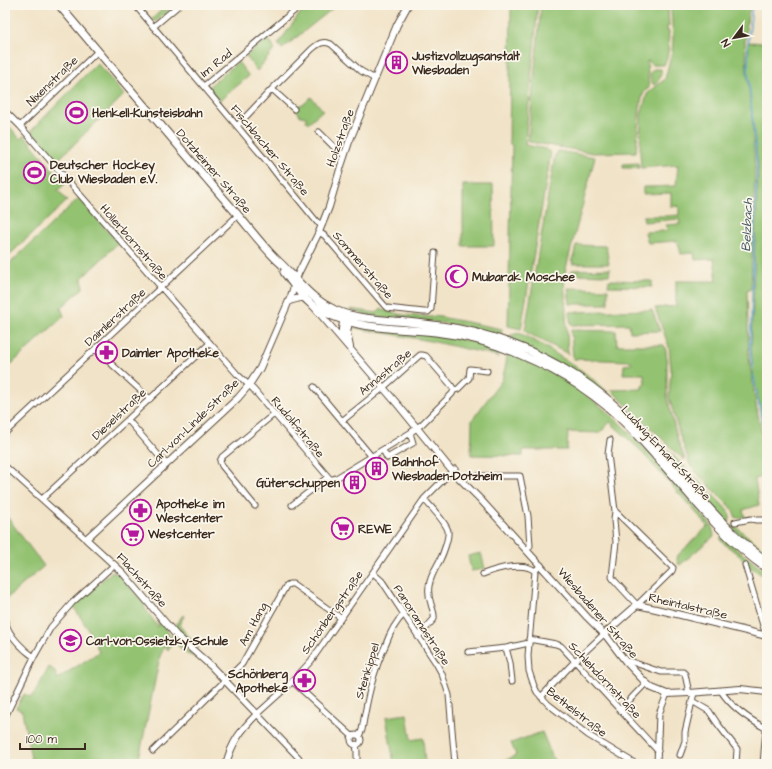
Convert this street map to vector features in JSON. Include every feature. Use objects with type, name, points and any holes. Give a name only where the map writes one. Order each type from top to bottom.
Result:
[{"type":"main road","name":"Dotzheimer Straße","points":[[59,5],[295,282]]},
{"type":"main road","name":"Ludwig-Erhard-Straße","points":[[295,282],[308,301],[322,311],[347,319],[366,318],[444,326],[480,334],[523,349],[566,369],[598,391],[626,415],[655,445],[719,524],[749,555],[767,569]]},
{"type":"main road","name":"Ludwig-Erhard-Straße","points":[[295,282],[316,299],[347,319]]},
{"type":"main road","name":"Ludwig-Erhard-Straße","points":[[729,533],[746,544],[767,561]]},
{"type":"street","name":"Im Rad","points":[[135,5],[204,86],[301,5]]},
{"type":"street","points":[[153,27],[179,5]]},
{"type":"street","name":"Holzstraße","points":[[295,282],[322,225],[344,154],[374,79],[397,25],[408,5]]},
{"type":"street","points":[[237,126],[312,49],[323,42],[331,44],[361,71],[374,79]]},
{"type":"street","name":"Nixenstraße","points":[[20,126],[98,51]]},
{"type":"street","name":"Fischbacher Straße","points":[[204,86],[317,222],[322,225]]},
{"type":"street","points":[[272,89],[294,109]]},
{"type":"street","name":"Hollerbornstraße","points":[[5,111],[80,194],[237,374],[249,385]]},
{"type":"street","points":[[319,132],[336,149],[344,154]]},
{"type":"street","name":"Daimlerstraße","points":[[5,433],[238,215]]},
{"type":"street","name":"Sommerstraße","points":[[319,232],[325,236],[387,308],[424,312],[431,309],[435,253]]},
{"type":"street","name":"Carl-von-Linde-Straße","points":[[86,539],[232,404],[249,385],[260,368],[289,301],[295,282]]},
{"type":"street","points":[[289,301],[300,298],[308,301]]},
{"type":"street","name":"Wiesbadener Straße","points":[[308,301],[411,418],[453,470],[607,637],[626,662],[646,684],[667,694],[740,689],[767,692]]},
{"type":"street","points":[[344,343],[342,332],[347,319]]},
{"type":"street","points":[[347,319],[347,333],[351,351]]},
{"type":"street","name":"Dieselstraße","points":[[42,499],[210,343]]},
{"type":"street","points":[[95,349],[150,399]]},
{"type":"street","name":"Annastraße","points":[[342,421],[422,354],[426,356],[452,385],[454,390]]},
{"type":"street","points":[[292,505],[330,478],[373,456],[418,427],[452,394],[454,390],[458,389],[469,378],[470,369],[487,371]]},
{"type":"street","name":"Rudolfstraße","points":[[249,385],[330,478]]},
{"type":"street","points":[[314,387],[378,463]]},
{"type":"street","points":[[255,506],[222,466],[220,461],[222,457],[274,414]]},
{"type":"street","points":[[128,420],[166,464]]},
{"type":"street","points":[[383,450],[387,458],[413,443],[410,433]]},
{"type":"street","points":[[540,697],[574,661],[673,569],[672,566],[615,510],[608,454],[610,440]]},
{"type":"street","name":"Flachstraße","points":[[5,466],[114,565],[176,635],[211,666],[257,714]]},
{"type":"street","name":"Wiesbadener Straße","points":[[453,470],[463,478],[480,499]]},
{"type":"street","name":"Schönbergstraße","points":[[226,764],[232,746],[244,728],[311,661],[424,499],[453,470]]},
{"type":"street","points":[[463,478],[466,476],[520,476],[528,516],[530,546],[526,550]]},
{"type":"street","points":[[418,637],[434,619],[429,595],[430,581],[442,556],[448,536],[444,523],[424,499]]},
{"type":"street","name":"Rheintalstraße","points":[[615,510],[614,520],[616,542],[612,575],[614,580],[636,605],[766,636]]},
{"type":"street","points":[[735,522],[751,519],[767,520]]},
{"type":"street","points":[[5,717],[34,657],[51,627],[72,603],[114,565]]},
{"type":"street","points":[[483,574],[501,568],[525,567],[535,571],[541,565]]},
{"type":"street","points":[[745,565],[766,636]]},
{"type":"street","name":"Bethelstraße","points":[[535,571],[528,656],[529,671],[534,686],[540,697],[588,735],[636,764]]},
{"type":"street","name":"Panoramastraße","points":[[373,573],[382,581],[442,674],[450,706],[455,764]]},
{"type":"street","name":"Am Hang","points":[[153,752],[246,659],[287,584],[293,584],[341,618]]},
{"type":"street","name":"Steinkippel","points":[[359,736],[362,730],[371,685],[380,657],[394,627],[403,615]]},
{"type":"street","points":[[6,623],[12,634],[26,652],[34,657]]},
{"type":"street","points":[[468,652],[506,648],[529,641]]},
{"type":"street","name":"Schlehdornstraße","points":[[529,641],[558,644],[561,646],[658,751]]},
{"type":"street","points":[[506,648],[512,681]]},
{"type":"street","points":[[626,662],[629,661],[662,672],[683,672],[685,674],[692,693],[692,701],[685,732],[685,741],[680,755]]},
{"type":"street","points":[[292,681],[352,736],[359,736],[359,743],[356,744]]},
{"type":"street","points":[[620,710],[646,684]]},
{"type":"street","points":[[721,691],[729,702],[738,710],[767,729],[763,764]]},
{"type":"street","points":[[657,764],[659,714],[667,694]]},
{"type":"street","points":[[692,701],[709,711],[737,749],[736,764]]},
{"type":"street","points":[[257,714],[299,758],[301,764]]},
{"type":"street","points":[[352,736],[351,741],[353,744],[356,744],[358,752],[357,764]]},
{"type":"green space","points":[[167,5],[175,5],[155,22],[152,19]]},
{"type":"green space","points":[[306,5],[337,5],[282,49],[278,44]]},
{"type":"green space","points":[[511,5],[538,5],[525,145],[546,149],[551,153],[521,329],[508,326],[512,145],[509,144]]},
{"type":"green space","points":[[541,5],[666,5],[668,7],[669,26],[667,27],[667,31],[669,31],[667,57],[664,65],[653,65],[647,61],[649,88],[643,94],[641,101],[636,152],[593,153],[530,142],[528,140]]},
{"type":"green space","points":[[669,5],[751,5],[748,14],[745,41],[755,169],[751,289],[747,291],[749,357],[757,410],[767,458],[767,476],[755,479],[759,505],[743,510],[745,517],[736,518],[733,510],[691,467],[669,397],[671,369],[669,347],[655,308],[676,306],[676,281],[717,281],[714,259],[695,260],[694,253],[681,254],[677,241],[648,243],[645,232],[667,231],[666,225],[680,224],[679,219],[644,222],[643,216],[679,215],[679,206],[671,207],[671,193],[643,194],[643,187],[676,186],[678,165],[641,168],[640,152],[641,114],[647,94],[665,79],[672,52],[673,39],[671,9]]},
{"type":"green space","points":[[268,38],[275,49],[257,71],[246,56]]},
{"type":"green space","points":[[748,42],[767,43],[767,443],[753,374],[751,347],[758,168],[748,73]]},
{"type":"green space","points":[[238,62],[249,76],[219,101],[208,87]]},
{"type":"green space","name":"Henkell-Kunsteisbahn","points":[[97,63],[124,95],[57,161],[31,131]]},
{"type":"green space","points":[[661,69],[661,76],[654,85],[650,77],[652,70]]},
{"type":"green space","points":[[311,97],[323,110],[308,123],[306,121],[306,117],[300,116],[295,107],[305,103]]},
{"type":"green space","points":[[5,121],[20,139],[24,135],[65,184],[58,190],[67,201],[5,259]]},
{"type":"green space","points":[[558,151],[595,157],[564,276],[568,354],[526,332],[525,330],[555,155],[557,155]]},
{"type":"green space","points":[[638,163],[639,168],[623,168],[623,164]]},
{"type":"green space","points":[[463,185],[493,185],[494,246],[463,246]]},
{"type":"green space","points":[[79,198],[118,243],[82,278],[83,288],[61,308],[64,316],[5,370],[5,268]]},
{"type":"green space","points":[[576,245],[606,246],[609,264],[572,264]]},
{"type":"green space","points":[[610,269],[609,275],[571,274],[572,270]]},
{"type":"green space","points":[[609,280],[652,281],[652,287],[608,286]]},
{"type":"green space","points":[[568,288],[608,289],[608,304],[570,304]]},
{"type":"green space","points":[[381,308],[397,314],[430,317],[435,316],[502,329],[501,337],[458,325],[382,318],[350,310],[377,313]]},
{"type":"green space","points":[[652,310],[660,331],[630,332],[629,324],[571,325],[569,312]]},
{"type":"green space","points":[[355,328],[440,335],[470,341],[497,349],[498,358],[493,355],[430,341]]},
{"type":"green space","points":[[571,330],[616,331],[617,345],[664,345],[667,359],[667,397],[678,441],[685,459],[683,459],[611,390],[642,389],[642,386],[645,384],[644,374],[623,374],[624,365],[632,364],[631,361],[573,359]]},
{"type":"green space","points":[[519,333],[547,348],[581,370],[601,386],[640,422],[720,502],[729,514],[730,520],[728,523],[717,513],[619,405],[510,340],[511,335]]},
{"type":"green space","points":[[507,353],[557,376],[602,407],[641,444],[659,464],[712,526],[714,536],[680,565],[678,564],[678,555],[708,526],[639,449],[610,422],[600,433],[568,432],[567,450],[523,450],[523,456],[471,455],[472,420],[502,380]]},
{"type":"green space","points":[[5,514],[44,566],[5,600]]},
{"type":"green space","points":[[735,526],[767,552],[767,558],[755,550],[731,527]]},
{"type":"green space","points":[[721,537],[767,573],[767,578],[749,567],[740,556],[721,541]]},
{"type":"green space","points":[[481,553],[485,569],[471,571],[468,556]]},
{"type":"green space","points":[[112,572],[118,574],[146,605],[144,607],[158,627],[158,621],[169,633],[160,656],[138,764],[32,764],[22,711],[16,708],[24,694],[31,697],[49,667],[55,671],[57,679],[99,652],[90,632],[73,606]]},
{"type":"green space","points":[[183,615],[184,616],[179,625],[198,647],[197,649],[175,628]]},
{"type":"green space","points":[[171,635],[195,657],[187,654],[174,642],[168,650],[166,647]]},
{"type":"green space","points":[[407,714],[411,740],[423,738],[425,764],[394,764],[386,717]]},
{"type":"green space","points":[[542,732],[555,763],[557,764],[499,764],[516,755],[511,743]]},
{"type":"waterway","name":"Belzbach","points":[[752,5],[748,44],[748,73],[757,166],[750,347],[753,374],[767,445]]},
{"type":"place","name":"Justizvollzugsanstalt Wiesbaden","points":[[397,63]]},
{"type":"place","name":"Henkell-Kunsteisbahn","points":[[77,113]]},
{"type":"place","name":"Deutscher Hockey Club Wiesbaden e.V.","points":[[35,172]]},
{"type":"place","name":"Mubarak Moschee","points":[[456,277]]},
{"type":"place","name":"Daimler Apotheke","points":[[107,353]]},
{"type":"place","name":"Bahnhof Wiesbaden-Dotzheim","points":[[376,469]]},
{"type":"place","name":"Güterschuppen","points":[[355,483]]},
{"type":"place","name":"Apotheke im Westcenter","points":[[141,511]]},
{"type":"place","name":"REWE","points":[[343,529]]},
{"type":"place","name":"Westcenter","points":[[133,534]]},
{"type":"place","name":"Carl-von-Ossietzky-Schule","points":[[71,641]]},
{"type":"place","name":"Schönberg Apotheke","points":[[304,681]]}]
